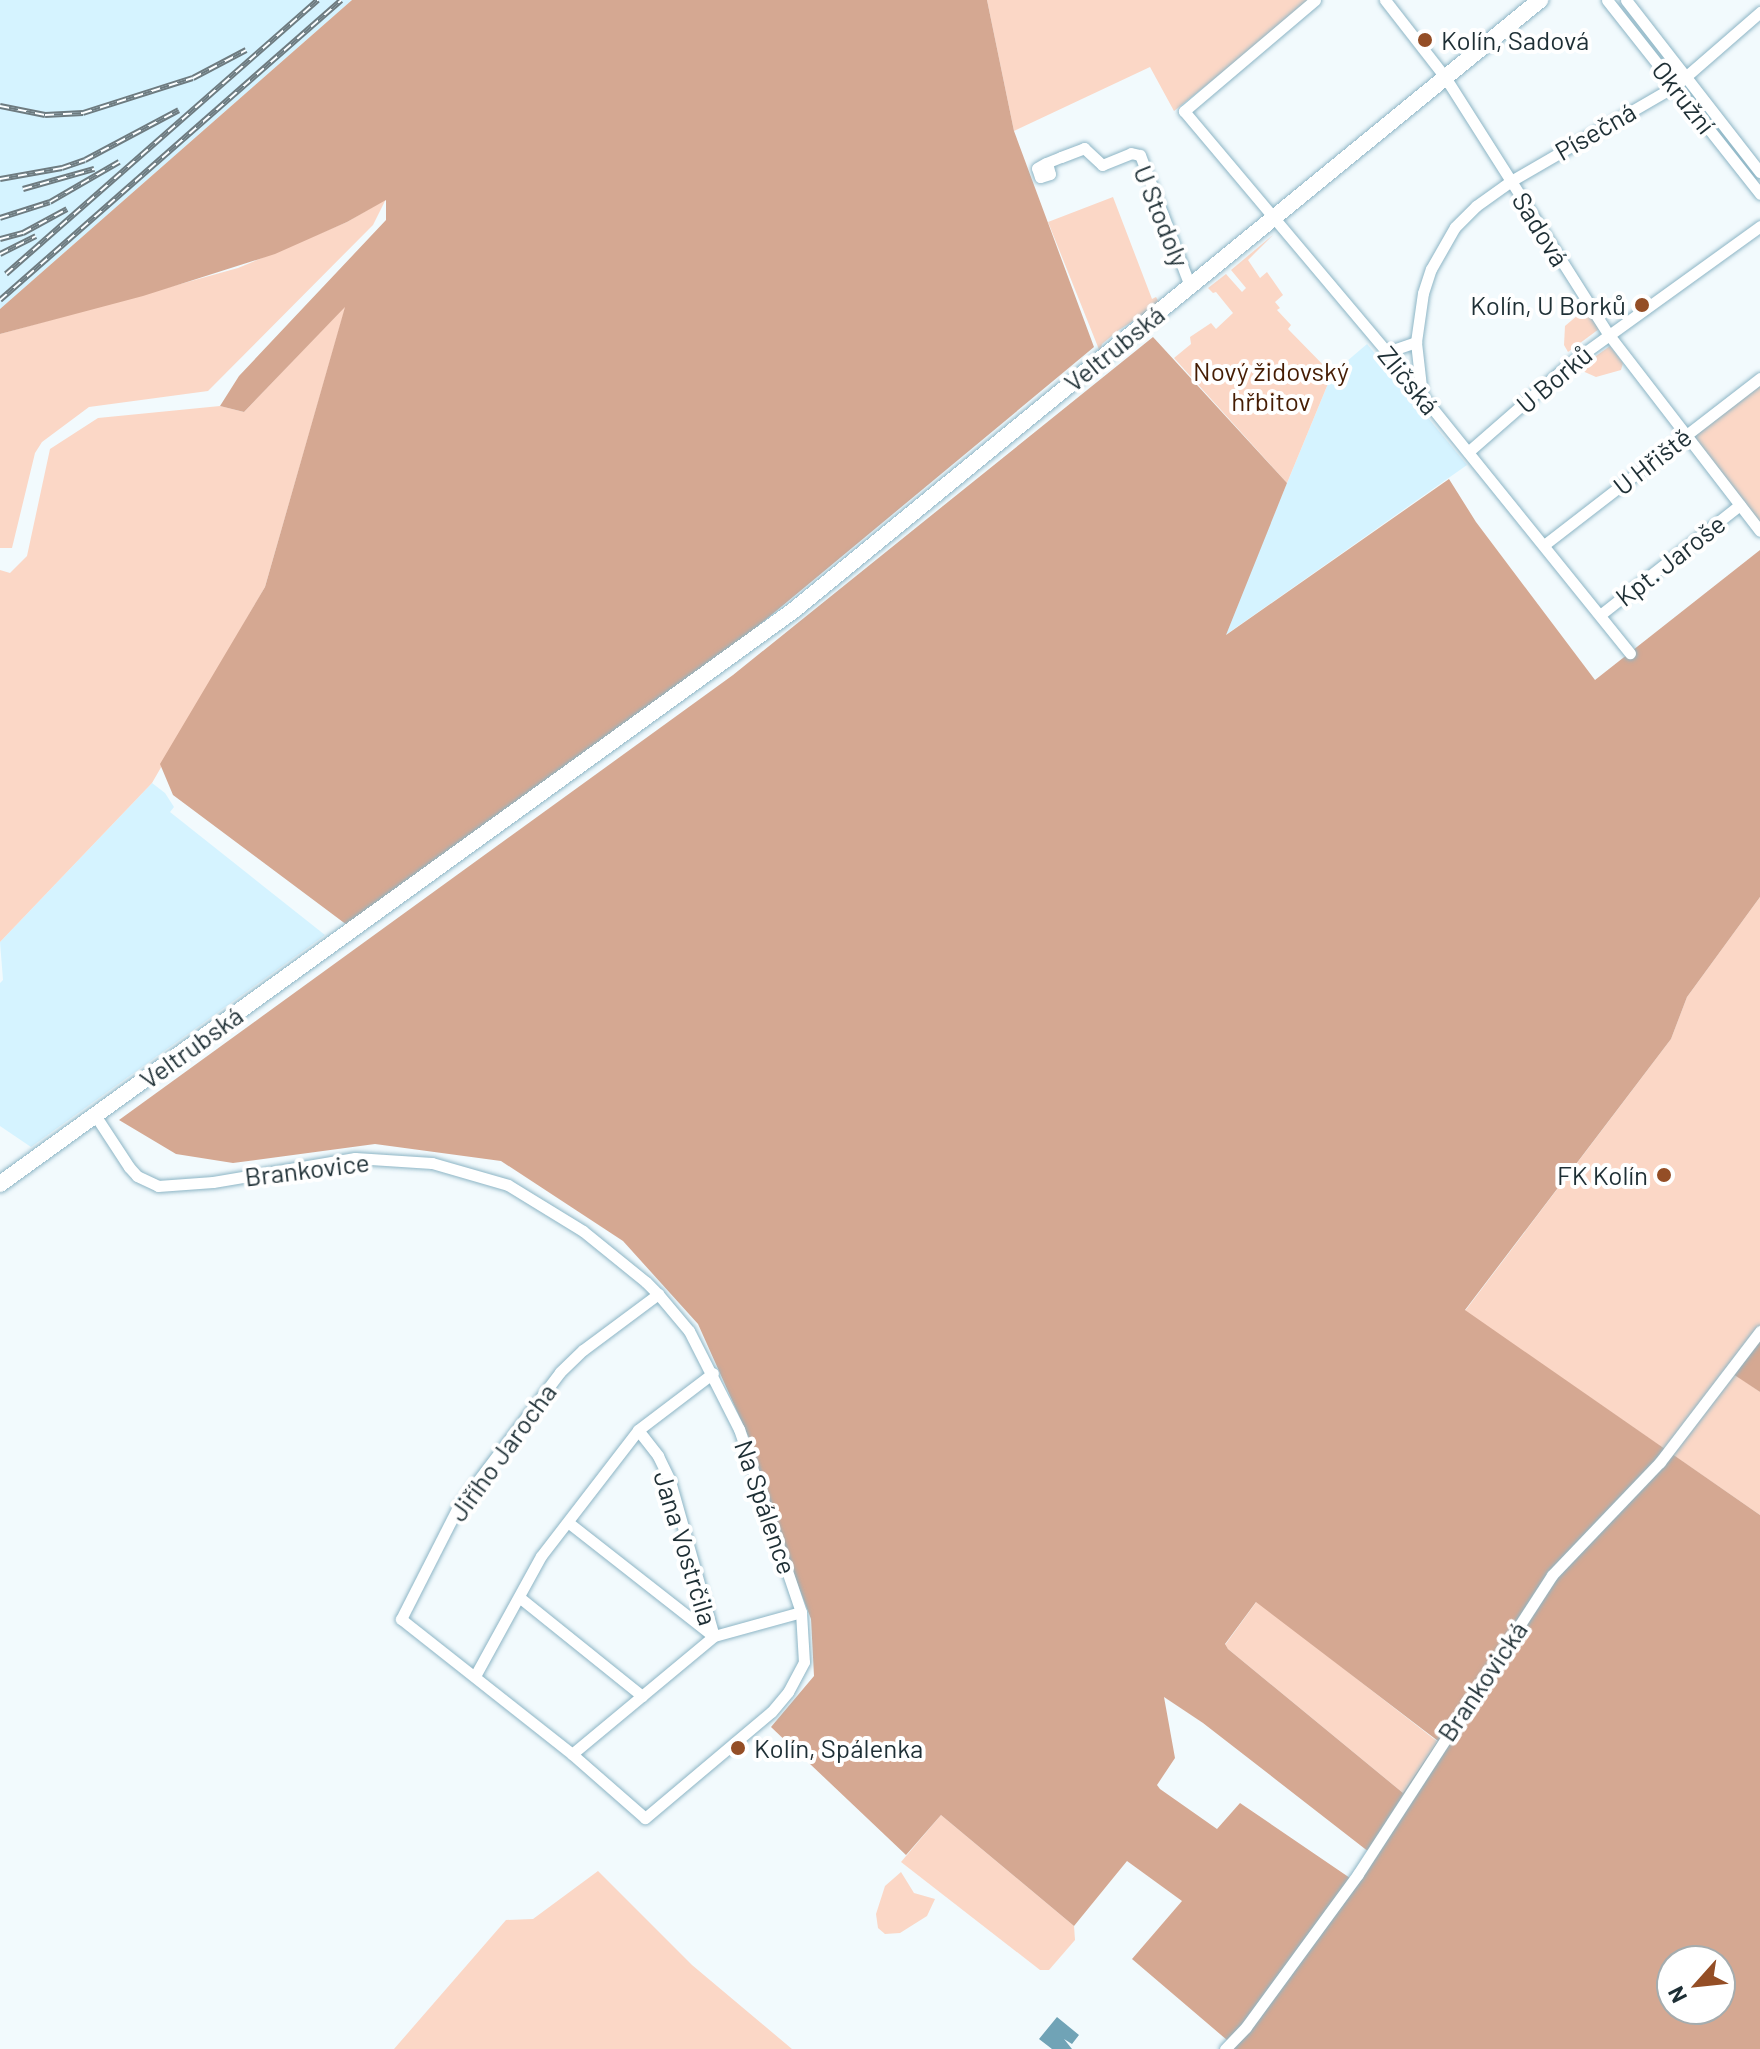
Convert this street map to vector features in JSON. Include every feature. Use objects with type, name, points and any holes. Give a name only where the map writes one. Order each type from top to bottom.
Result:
[{"type":"street","name":"Zličská","points":[[1315,0],[1184,111],[1387,352],[1630,653]]},
{"type":"street","name":"Sadová","points":[[1385,0],[1445,77],[1609,335],[1760,531]]},
{"type":"street","name":"Veltrubská","points":[[0,1184],[794,610],[1540,0]]},
{"type":"street","name":"Okružní","points":[[1607,0],[1760,194]]},
{"type":"street","name":"Okružní","points":[[1626,0],[1760,172]]},
{"type":"street","name":"Písečná","points":[[1423,396],[1416,342],[1423,293],[1446,240],[1476,206],[1511,181],[1675,86],[1760,12]]},
{"type":"street","name":"U Stodoly","points":[[1047,163],[1084,148],[1102,165],[1131,153],[1140,155],[1190,286]]},
{"type":"street","name":"U Borků","points":[[1468,452],[1569,364],[1760,226]]},
{"type":"street","points":[[1387,352],[1416,342]]},
{"type":"street","name":"U Hřiště","points":[[1544,545],[1760,378]]},
{"type":"street","name":"Kpt. Jaroše","points":[[1600,615],[1740,505]]},
{"type":"street","name":"Brankovice","points":[[95,1115],[129,1167],[137,1176],[158,1186],[213,1182],[355,1158],[432,1163],[508,1185],[583,1231],[658,1294]]},
{"type":"street","name":"Na Spálence","points":[[645,1818],[757,1725],[788,1692],[804,1662],[801,1612],[739,1429],[689,1331],[658,1294]]},
{"type":"street","name":"Jiřího Jarocha","points":[[645,1818],[572,1754],[404,1623],[402,1615],[458,1507],[560,1372],[583,1350],[658,1294]]},
{"type":"street","name":"Brankovická","points":[[1225,2049],[1246,2027],[1358,1874],[1552,1575],[1660,1462],[1760,1331]]},
{"type":"street","name":"Jana Vostrčila","points":[[475,1676],[541,1556],[638,1430],[713,1373]]},
{"type":"street","name":"Jana Vostrčila","points":[[638,1430],[658,1456],[670,1481],[714,1636]]},
{"type":"street","name":"Jana Vostrčila","points":[[569,1523],[714,1636]]},
{"type":"street","points":[[519,1597],[642,1696]]},
{"type":"street","points":[[572,1754],[714,1636],[801,1612]]},
{"type":"shaded area","points":[[0,0],[352,0],[0,309]]},
{"type":"shaded area","points":[[352,0],[987,0],[1014,131],[1094,347],[728,651],[347,925],[173,795],[160,764],[265,587],[345,307],[244,412],[220,406],[239,376],[386,220],[386,200],[347,222],[275,254],[143,296],[0,334],[0,309]]},
{"type":"shaded area","points":[[1153,337],[1287,483],[1226,635],[1449,479],[1476,522],[1595,680],[1760,550],[1760,897],[1687,997],[1671,1039],[1465,1310],[1760,1515],[1760,2049],[1232,2049],[1234,2046],[1132,1959],[1182,1901],[1127,1861],[1074,1926],[941,1815],[906,1855],[771,1727],[814,1676],[811,1619],[753,1469],[753,1447],[698,1324],[623,1241],[501,1161],[375,1144],[233,1163],[176,1154],[119,1120],[733,675]],"holes":[[[1256,1602],[1438,1741],[1403,1793],[1225,1644]],[[1164,1697],[1203,1723],[1369,1852],[1350,1878],[1240,1803],[1217,1829],[1160,1789],[1157,1785],[1175,1758]]]},
{"type":"shaded area","points":[[1367,344],[1467,465],[1224,636],[1332,374]]},
{"type":"shaded area","points":[[152,783],[165,793],[174,807],[170,812],[325,935],[31,1147],[0,1126],[0,983],[3,980],[0,942]]},
{"type":"shaded area","points":[[1760,1338],[1760,1392],[1733,1374]]},
{"type":"shaded area","points":[[1057,2017],[1079,2035],[1072,2044],[1064,2039],[1072,2049],[1052,2049],[1039,2039]]},
{"type":"green space","points":[[987,0],[1313,0],[1174,111],[1150,67],[1014,131]]},
{"type":"green space","points":[[1113,197],[1152,299],[1156,297],[1160,304],[1119,330],[1102,344],[1100,352],[1048,222]]},
{"type":"green space","points":[[386,199],[373,225],[208,391],[89,407],[42,442],[35,453],[12,548],[0,548],[0,334],[238,268],[347,222]]},
{"type":"green space","name":"Nový židovský hřbitov","points":[[1273,235],[1248,260],[1260,278],[1267,272],[1283,295],[1275,302],[1280,308],[1277,310],[1291,325],[1288,329],[1332,374],[1287,483],[1174,358],[1191,344],[1190,337],[1211,323],[1216,329],[1233,313],[1216,292],[1208,288],[1226,274],[1242,292],[1246,288],[1231,270]]},
{"type":"green space","points":[[346,305],[265,587],[152,783],[0,942],[0,570],[10,573],[27,556],[50,449],[98,418],[220,406],[244,412]]},
{"type":"green space","points":[[1585,309],[1599,329],[1568,352],[1564,345],[1565,326]]},
{"type":"green space","points":[[1610,346],[1623,363],[1621,370],[1596,377],[1578,369],[1591,365],[1589,361]]},
{"type":"green space","points":[[1760,382],[1760,524],[1694,436]]},
{"type":"green space","name":"FK Kolín","points":[[1760,897],[1760,1338],[1733,1373],[1760,1392],[1760,1515],[1465,1311],[1671,1039],[1687,997]]},
{"type":"green space","points":[[1257,1601],[1438,1742],[1403,1793],[1228,1649],[1225,1645]]},
{"type":"green space","points":[[941,1815],[1074,1926],[1075,1940],[1049,1970],[1040,1970],[901,1862]]},
{"type":"green space","points":[[598,1871],[692,1965],[792,2049],[394,2049],[506,1920],[533,1919]]},
{"type":"green space","points":[[901,1872],[914,1893],[935,1899],[927,1916],[900,1933],[885,1934],[878,1928],[876,1914],[885,1886]]},
{"type":"railway","points":[[6,274],[318,0]]},
{"type":"railway","points":[[0,300],[341,0]]},
{"type":"railway","points":[[0,106],[45,115],[83,113],[193,78],[246,50]]},
{"type":"railway","points":[[0,179],[62,168],[85,160],[179,110]]},
{"type":"railway","points":[[0,218],[50,202],[119,162]]},
{"type":"railway","points":[[23,189],[94,169]]},
{"type":"railway","points":[[0,239],[23,233],[67,209]]},
{"type":"railway","points":[[0,254],[36,236]]},
{"type":"place","name":"Kolín, Sadová","points":[[1425,40]]},
{"type":"place","name":"Kolín, U Borků","points":[[1642,305]]},
{"type":"place","name":"FK Kolín","points":[[1664,1175]]},
{"type":"place","name":"Kolín, Spálenka","points":[[738,1748]]}]
